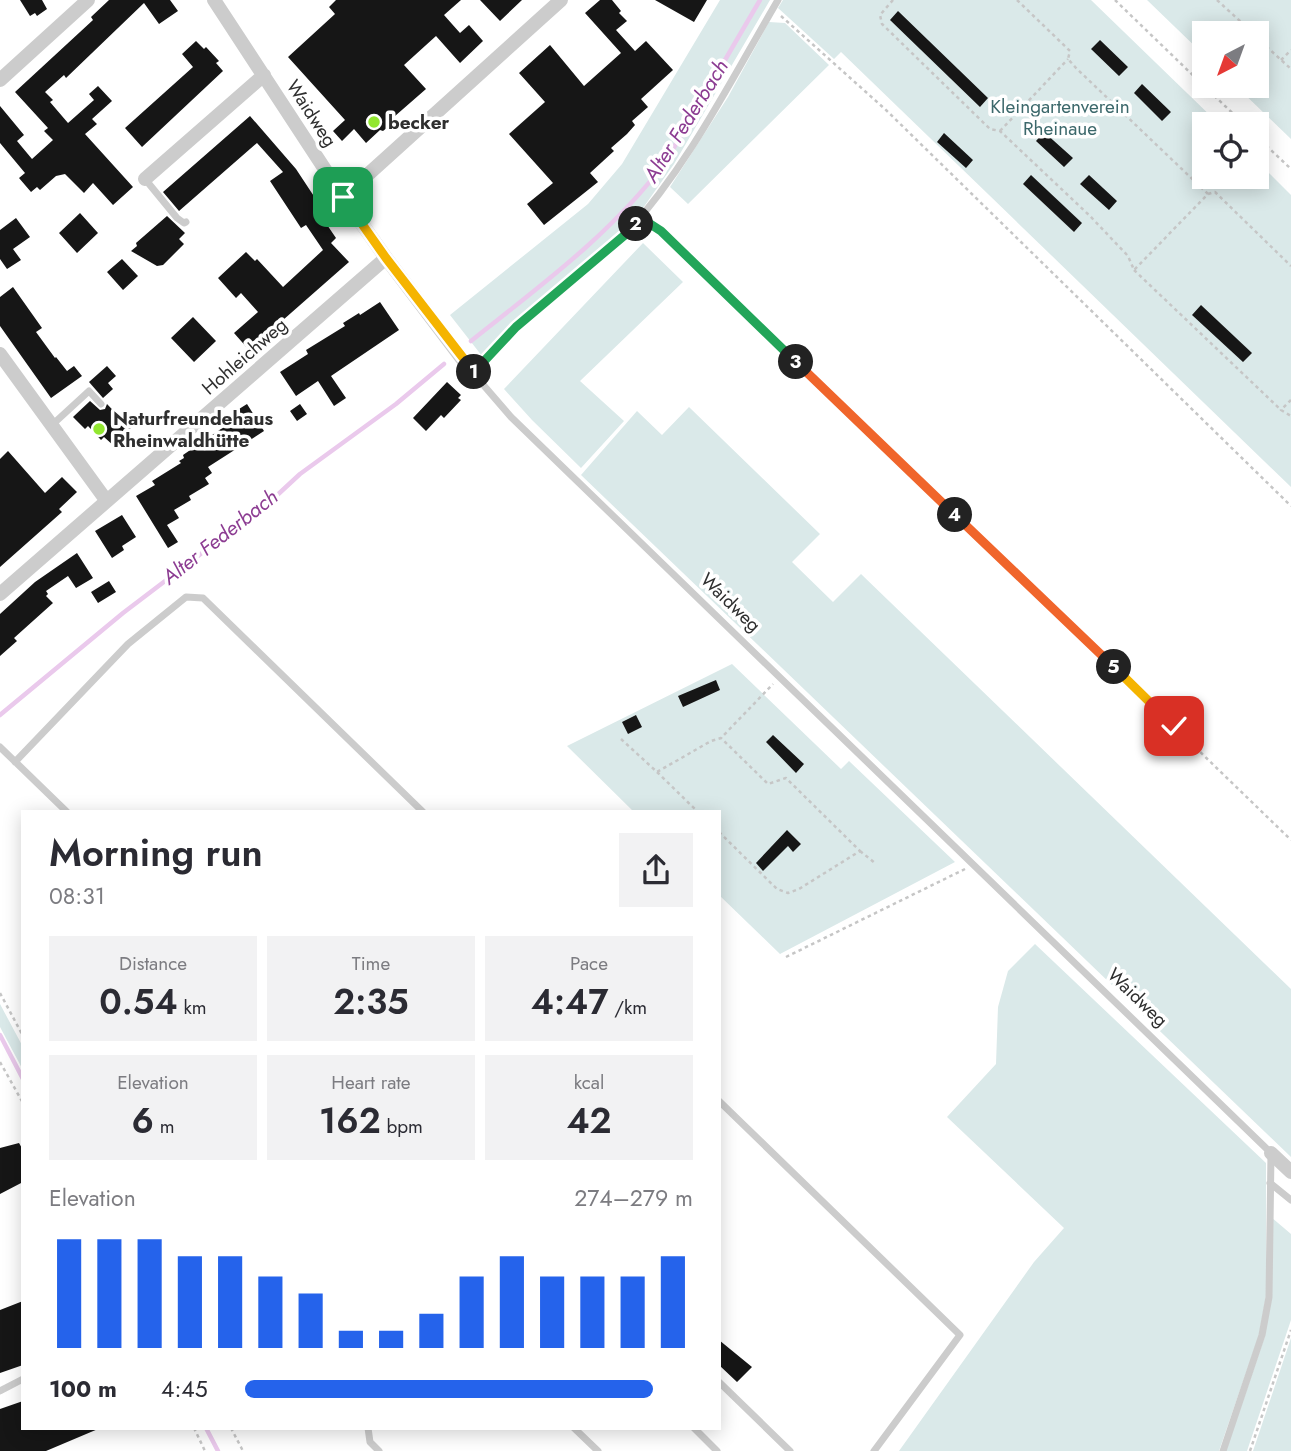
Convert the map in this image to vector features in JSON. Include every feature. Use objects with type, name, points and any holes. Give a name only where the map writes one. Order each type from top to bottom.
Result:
[{"type":"street","points":[[0,80],[88,0]]},
{"type":"street","name":"Waidweg","points":[[214,0],[343,197],[473,373]]},
{"type":"street","points":[[343,197],[561,0]]},
{"type":"street","points":[[145,179],[264,75]]},
{"type":"street","name":"Hohleichweg","points":[[0,594],[386,258]]},
{"type":"street","points":[[0,354],[106,500]]},
{"type":"street","name":"Waidweg","points":[[1271,1153],[1291,1172]]},
{"type":"lane","points":[[473,373],[516,327],[626,234],[641,218],[679,168],[778,0]]},
{"type":"lane","points":[[145,179],[177,218],[186,222]]},
{"type":"lane","name":"Waidweg","points":[[473,373],[511,416],[1271,1153]]},
{"type":"lane","points":[[52,425],[89,391],[101,404]]},
{"type":"lane","points":[[15,762],[128,645],[186,597],[203,597],[421,810]]},
{"type":"lane","points":[[1,748],[64,810]]},
{"type":"lane","points":[[721,1103],[960,1335],[874,1451]]},
{"type":"lane","points":[[1223,1451],[1262,1335],[1269,1297],[1271,1153]]},
{"type":"lane","points":[[1270,1183],[1291,1200]]},
{"type":"lane","points":[[0,1391],[21,1380]]},
{"type":"lane","points":[[721,1384],[790,1451]]},
{"type":"lane","points":[[368,1430],[370,1442],[379,1451]]},
{"type":"lane","points":[[576,1430],[598,1451]]},
{"type":"lane","points":[[696,1430],[717,1451]]},
{"type":"path","points":[[893,0],[880,15],[882,24],[990,129],[1000,131],[1090,216],[1128,256],[1134,270],[1281,410],[1291,416]]},
{"type":"path","points":[[1000,131],[1068,59],[1070,51],[1017,0]]},
{"type":"path","points":[[1115,0],[1192,74]]},
{"type":"path","points":[[1217,0],[1240,21]]},
{"type":"path","points":[[772,10],[787,19],[886,110],[1291,506]]},
{"type":"path","points":[[1269,49],[1291,69]]},
{"type":"path","points":[[1281,60],[1291,50]]},
{"type":"path","points":[[1068,59],[1208,194]]},
{"type":"path","points":[[1217,98],[1231,112]]},
{"type":"path","points":[[1269,148],[1291,169]]},
{"type":"path","points":[[1134,270],[1208,194],[1215,192],[1291,266]]},
{"type":"path","points":[[641,218],[680,248],[1291,840]]},
{"type":"path","points":[[1281,410],[1291,400]]},
{"type":"path","points":[[657,772],[721,738],[780,676]]},
{"type":"path","points":[[621,738],[696,810]]},
{"type":"path","points":[[721,738],[768,784],[786,778],[875,863]]},
{"type":"path","points":[[721,834],[777,889],[788,893],[860,851]]},
{"type":"path","points":[[786,957],[974,865]]},
{"type":"path","points":[[0,993],[21,1032]]},
{"type":"path","points":[[0,1062],[21,1099]]},
{"type":"path","points":[[1250,1451],[1291,1329]]},
{"type":"path","points":[[195,1430],[205,1451]]},
{"type":"path","points":[[232,1430],[243,1451]]},
{"type":"green space","points":[[720,0],[770,0],[674,164],[643,208],[512,323],[482,356],[450,315],[588,204],[622,164]]},
{"type":"green space","name":"Kleingartenverein Rheinaue","points":[[783,0],[1091,0],[1207,112],[1192,112],[1192,189],[1269,189],[1269,173],[1291,195],[1291,487],[841,52],[834,59],[778,8]]},
{"type":"green space","points":[[1147,0],[1291,0],[1291,139],[1269,118],[1269,112],[1263,112],[1248,98],[1269,98],[1269,21],[1192,21],[1192,43]]},
{"type":"green space","points":[[769,22],[785,23],[829,65],[688,204],[670,187],[728,97]]},
{"type":"green space","points":[[643,243],[683,282],[580,381],[624,421],[581,468],[504,389]]},
{"type":"green space","points":[[689,407],[820,534],[792,562],[833,602],[861,574],[1291,989],[1291,1157],[581,475],[637,411],[662,435]]},
{"type":"green space","points":[[732,664],[841,769],[849,761],[955,862],[780,954],[721,897],[721,810],[632,810],[567,746]]},
{"type":"green space","points":[[1035,944],[1266,1163],[1266,1296],[1259,1335],[1219,1451],[899,1451],[1034,1262],[1064,1228],[947,1117],[996,1064],[998,1007],[1008,971]]},
{"type":"green space","points":[[0,1004],[21,1043],[21,1066],[0,1027]]},
{"type":"green space","points":[[1271,1217],[1291,1234],[1291,1320],[1247,1451],[1226,1451],[1265,1336]]},
{"type":"green space","points":[[1291,1338],[1291,1451],[1253,1451]]},
{"type":"building","points":[[20,0],[42,0],[47,9],[37,16],[35,13],[30,16]]},
{"type":"building","points":[[109,0],[170,0],[178,11],[159,24],[144,3],[66,78],[64,75],[45,92],[68,123],[94,100],[89,94],[98,86],[112,101],[92,119],[97,124],[85,134],[133,187],[113,205],[93,183],[84,193],[65,174],[56,176],[40,190],[37,187],[31,192],[19,178],[25,173],[0,143],[0,106],[24,135],[17,141],[32,159],[53,140],[44,131],[48,128],[15,92],[93,20],[91,17]]},
{"type":"building","points":[[336,0],[461,0],[444,15],[460,33],[469,25],[483,41],[460,63],[436,36],[404,65],[426,89],[387,123],[388,127],[380,130],[366,143],[354,129],[342,141],[333,131],[345,120],[288,57],[335,14],[329,7]]},
{"type":"building","points":[[480,0],[522,0],[500,21]]},
{"type":"building","points":[[600,0],[612,0],[621,11],[619,13],[627,21],[616,30],[635,51],[646,41],[673,70],[641,99],[648,107],[632,121],[635,125],[627,134],[611,148],[614,151],[590,173],[598,182],[544,225],[527,204],[553,183],[509,134],[545,102],[519,73],[550,45],[584,86],[621,53],[585,13]]},
{"type":"building","points":[[655,0],[707,0],[694,22]]},
{"type":"building","points":[[898,11],[988,98],[980,107],[890,20]]},
{"type":"building","points":[[1100,40],[1128,67],[1119,76],[1091,49]]},
{"type":"building","points":[[196,41],[219,61],[216,63],[223,71],[142,147],[125,128],[193,67],[182,54]]},
{"type":"building","points":[[1142,84],[1171,112],[1162,121],[1134,93]]},
{"type":"building","points":[[250,116],[296,169],[325,213],[321,216],[336,238],[331,243],[349,262],[249,350],[234,333],[258,312],[241,293],[236,298],[218,278],[246,252],[255,261],[257,259],[283,287],[323,250],[306,225],[301,228],[270,181],[283,172],[257,143],[179,211],[163,192]]},
{"type":"building","points":[[1044,132],[1073,158],[1064,167],[1036,141]]},
{"type":"building","points":[[944,133],[973,160],[966,168],[937,142]]},
{"type":"building","points":[[1031,175],[1082,223],[1074,232],[1023,184]]},
{"type":"building","points":[[1089,175],[1117,201],[1109,210],[1080,184]]},
{"type":"building","points":[[80,213],[98,233],[77,253],[59,233]]},
{"type":"building","points":[[167,216],[185,233],[179,239],[184,244],[163,265],[157,266],[131,251],[137,246],[136,243]]},
{"type":"building","points":[[16,218],[30,237],[13,249],[21,260],[7,269],[0,259],[0,230]]},
{"type":"building","points":[[122,259],[138,276],[123,290],[107,272]]},
{"type":"building","points":[[13,287],[42,328],[36,332],[55,358],[67,371],[74,366],[82,376],[51,398],[0,326],[0,297]]},
{"type":"building","points":[[380,302],[399,330],[331,376],[346,398],[334,406],[318,381],[296,396],[280,372],[308,354],[306,350],[345,326],[343,323]]},
{"type":"building","points":[[1201,305],[1252,353],[1243,362],[1192,315]]},
{"type":"building","points":[[193,317],[216,341],[194,362],[171,338]]},
{"type":"building","points":[[107,366],[116,376],[108,383],[113,389],[103,398],[89,382]]},
{"type":"building","points":[[447,382],[461,395],[458,398],[461,400],[444,418],[441,415],[426,431],[413,418]]},
{"type":"building","points":[[90,401],[100,410],[105,409],[107,404],[131,429],[114,446],[104,437],[101,440],[88,426],[85,429],[73,417]]},
{"type":"building","points":[[247,404],[264,431],[208,467],[212,473],[205,478],[209,484],[189,496],[191,500],[174,510],[179,518],[167,525],[178,542],[168,548],[136,496],[155,485],[152,481],[181,463],[179,461],[184,458],[183,455],[234,420],[231,414]]},
{"type":"building","points":[[300,404],[307,414],[297,421],[290,411]]},
{"type":"building","points":[[8,451],[45,493],[62,477],[77,492],[59,509],[62,512],[0,567],[0,459]]},
{"type":"building","points":[[122,515],[136,537],[122,546],[124,550],[112,558],[95,531]]},
{"type":"building","points":[[77,553],[93,578],[76,588],[68,576],[46,591],[46,596],[53,603],[14,638],[17,641],[0,656],[0,614],[35,582]]},
{"type":"building","points":[[109,581],[116,592],[98,603],[91,592]]},
{"type":"building","points":[[716,680],[720,690],[683,707],[678,696]]},
{"type":"building","points":[[636,715],[642,727],[628,734],[622,722]]},
{"type":"building","points":[[773,735],[804,764],[796,773],[766,742]]},
{"type":"building","points":[[787,830],[801,844],[793,852],[788,846],[763,871],[756,863]]},
{"type":"building","points":[[19,1143],[21,1146],[21,1183],[0,1194],[0,1148]]},
{"type":"building","points":[[21,1302],[21,1366],[0,1373],[0,1310]]},
{"type":"building","points":[[721,1342],[752,1367],[737,1382],[721,1367]]},
{"type":"building","points":[[21,1402],[21,1430],[96,1430],[46,1451],[0,1451],[0,1409]]},
{"type":"waterway","name":"Alter Federbach","points":[[471,341],[599,235],[645,187],[666,161],[760,0]]},
{"type":"waterway","name":"Alter Federbach","points":[[0,715],[123,613],[273,499],[300,474],[396,404],[444,364]]},
{"type":"waterway","name":"Alter Federbach","points":[[0,1035],[21,1075]]},
{"type":"waterway","name":"Alter Federbach","points":[[207,1430],[218,1451]]},
{"type":"place","name":"becker","points":[[374,122]]},
{"type":"place","name":"Naturfreundehaus Rheinwaldhütte","points":[[99,429]]},
{"type":"route","points":[[343,197],[473,373],[516,327],[559,288],[600,257],[641,218],[680,248],[1174,726]]}]
